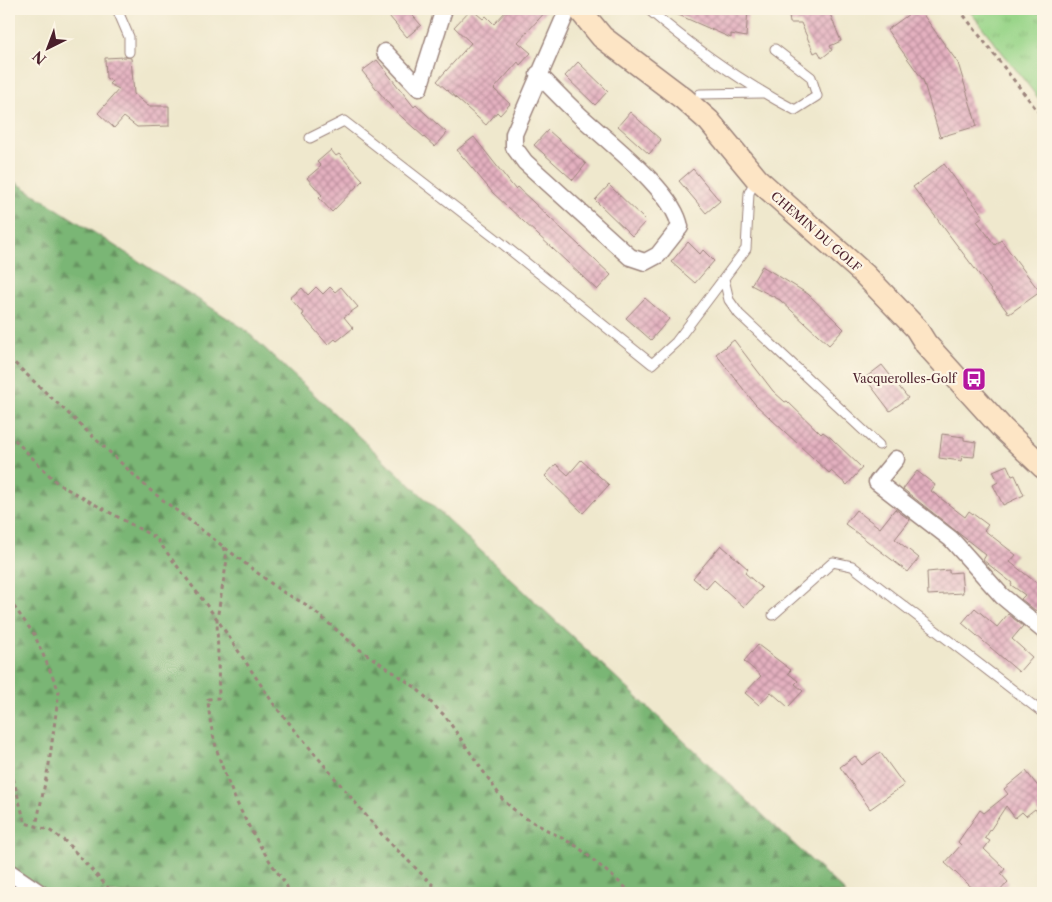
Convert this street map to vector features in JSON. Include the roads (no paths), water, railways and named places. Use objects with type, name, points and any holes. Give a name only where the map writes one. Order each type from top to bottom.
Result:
[{"type":"street","points":[[385,52],[419,88],[444,9]]},
{"type":"street","points":[[538,74],[574,111],[660,189],[679,219],[680,227],[658,255],[645,262],[630,257],[525,162],[514,147],[514,134],[538,74],[568,9]]},
{"type":"street","name":"CHEMIN DU GOLF","points":[[579,9],[602,37],[684,99],[709,121],[756,178],[890,300],[916,328],[926,344],[996,421],[1043,467]]},
{"type":"street","points":[[896,458],[877,482],[951,539],[1002,596],[1043,630]]},
{"type":"street","points":[[9,872],[40,893]]},
{"type":"lane","points":[[116,9],[129,37],[130,52]]},
{"type":"lane","points":[[648,9],[690,44],[762,93],[795,110],[817,96],[811,77],[775,50]]},
{"type":"lane","points":[[700,94],[762,93]]},
{"type":"lane","points":[[310,138],[344,121],[499,241],[652,364],[676,342],[746,249],[749,193],[756,178]]},
{"type":"lane","points":[[724,279],[729,300],[739,314],[879,445]]},
{"type":"lane","points":[[773,615],[834,562],[852,566],[1043,713]]},
{"type":"place","name":"Vacquerolles-Golf","points":[[974,379]]}]
